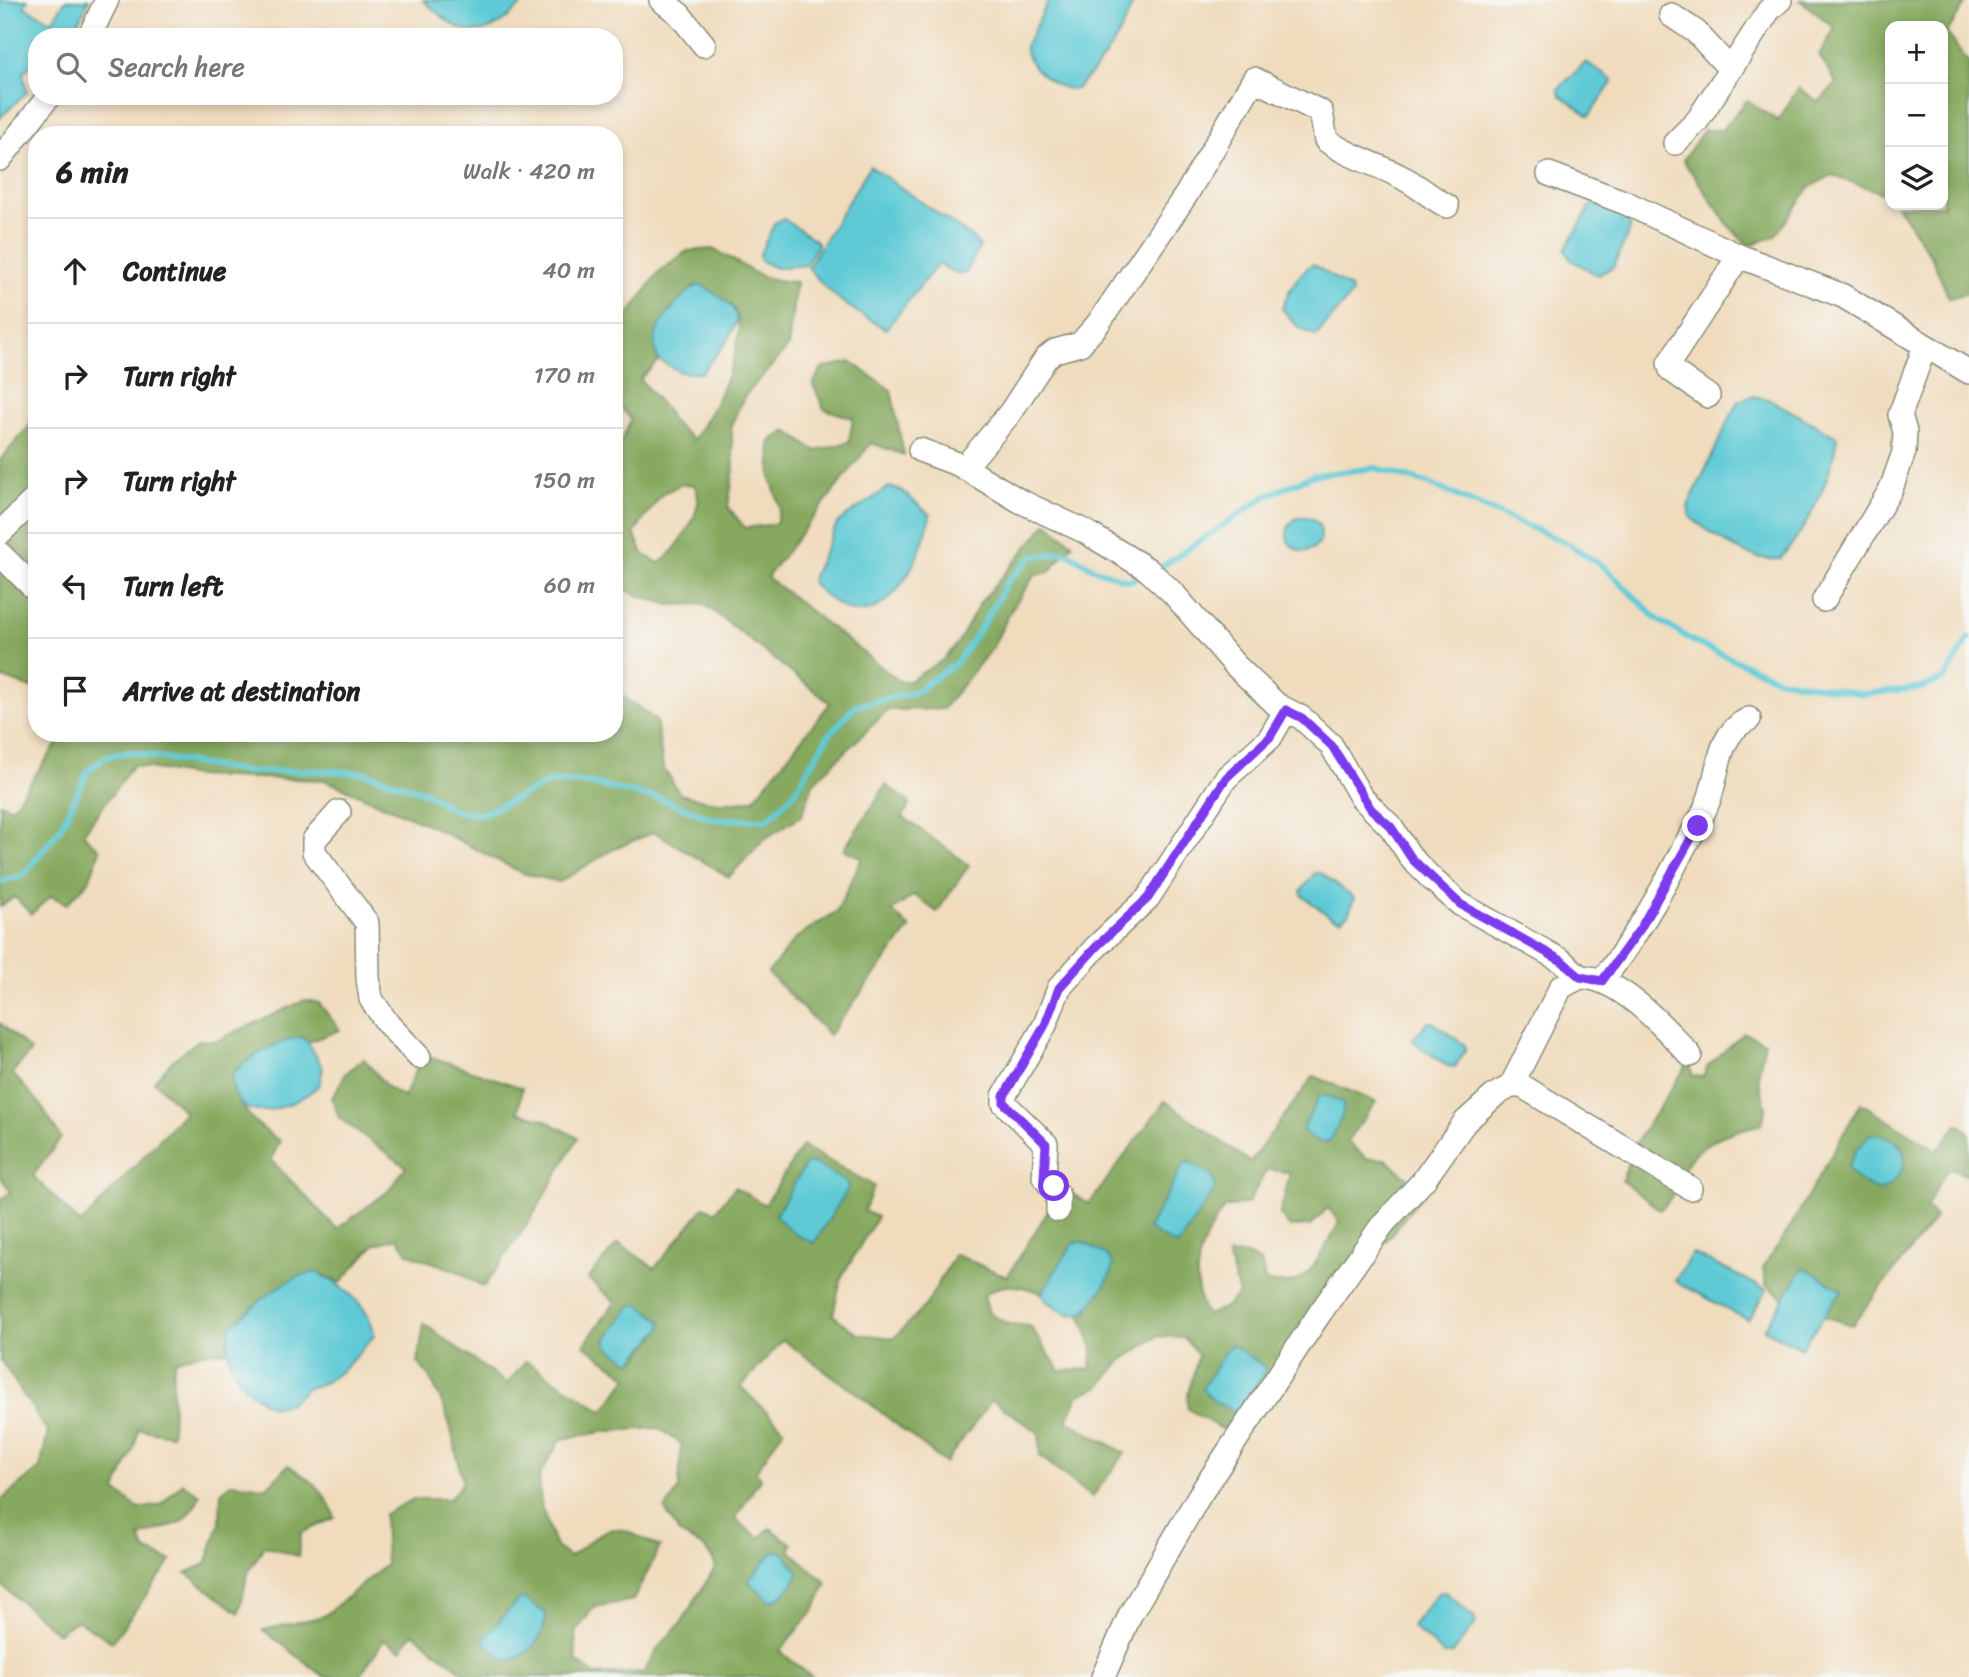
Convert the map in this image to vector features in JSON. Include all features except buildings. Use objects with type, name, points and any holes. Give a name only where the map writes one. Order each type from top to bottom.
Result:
[{"type":"street","points":[[93,28],[107,0]]},
{"type":"street","points":[[661,0],[679,14],[704,45]]},
{"type":"street","points":[[1675,143],[1697,121],[1769,10],[1780,0]]},
{"type":"street","points":[[1671,15],[1696,32],[1730,69]]},
{"type":"street","points":[[964,468],[1010,413],[1046,358],[1055,351],[1080,344],[1097,326],[1186,195],[1254,79],[1321,112],[1326,140],[1338,150],[1405,179],[1427,196],[1447,205]]},
{"type":"street","points":[[0,159],[42,105]]},
{"type":"street","points":[[1549,174],[1626,203],[1739,256],[1843,296],[1969,372]]},
{"type":"street","points":[[1708,396],[1671,370],[1669,363],[1739,256]]},
{"type":"street","points":[[1824,600],[1891,489],[1905,452],[1905,432],[1900,415],[1925,346]]},
{"type":"street","points":[[920,450],[964,468],[1020,501],[1084,531],[1147,569],[1173,593],[1235,665],[1286,710],[1302,718],[1332,746],[1361,797],[1391,827],[1412,859],[1433,880],[1460,904],[1562,961],[1648,1014],[1690,1055]]},
{"type":"street","points":[[0,533],[28,506]]},
{"type":"street","points":[[0,554],[28,582]]},
{"type":"street","points":[[1058,1210],[1058,1195],[1044,1177],[1046,1144],[1004,1103],[1004,1096],[1045,1025],[1059,988],[1097,946],[1148,898],[1226,778],[1270,737],[1286,710]]},
{"type":"street","points":[[1511,1086],[1516,1071],[1561,987],[1591,979],[1640,929],[1698,826],[1709,800],[1726,739],[1739,723],[1749,719]]},
{"type":"street","points":[[339,812],[314,840],[314,852],[367,923],[371,999],[388,1024],[419,1057]]},
{"type":"street","points":[[1118,1677],[1104,1677],[1130,1615],[1206,1484],[1312,1324],[1383,1224],[1423,1181],[1465,1122],[1480,1106],[1511,1086],[1522,1086],[1690,1188]]},
{"type":"green space","points":[[1800,0],[1967,0],[1948,31],[1948,21],[1885,21],[1885,194],[1832,175],[1810,187],[1775,236],[1748,246],[1729,226],[1683,160],[1704,130],[1722,130],[1747,100],[1778,121],[1798,88],[1819,102],[1836,83],[1819,55],[1835,28]]},
{"type":"green space","points":[[1948,34],[1969,63],[1969,293],[1949,298],[1932,258],[1900,210],[1948,210]]},
{"type":"green space","points":[[712,249],[759,275],[796,282],[788,347],[744,397],[731,425],[734,469],[728,507],[745,528],[776,524],[780,508],[771,478],[770,441],[787,431],[816,451],[849,442],[853,418],[824,409],[813,384],[822,368],[851,362],[891,390],[904,455],[871,443],[767,577],[899,681],[909,681],[944,659],[958,643],[980,603],[1047,523],[1073,544],[1049,572],[1035,575],[1011,610],[993,647],[943,709],[888,710],[814,782],[802,815],[763,840],[729,877],[654,832],[612,850],[560,882],[522,873],[429,825],[325,780],[195,776],[133,765],[83,834],[100,850],[89,881],[67,904],[51,896],[31,914],[15,897],[0,907],[0,803],[12,808],[59,742],[623,742],[623,696],[656,720],[663,767],[680,794],[717,802],[754,799],[830,703],[704,604],[670,605],[634,594],[623,587],[623,439],[631,419],[623,410],[623,323],[658,273],[687,251]],"holes":[[[694,286],[702,287],[735,309],[739,328],[737,345],[726,380],[693,440],[671,420],[640,379],[659,360],[656,355]],[[681,484],[695,485],[698,498],[696,510],[683,536],[671,552],[659,563],[643,554],[634,533],[662,494]]]},
{"type":"green space","points":[[28,427],[28,687],[0,677],[0,460]]},
{"type":"green space","points":[[886,785],[910,803],[903,817],[969,865],[937,912],[914,895],[892,911],[910,928],[829,1035],[768,973],[796,938],[837,911],[862,858],[844,849]]},
{"type":"green space","points":[[305,1000],[319,1003],[340,1030],[308,1042],[301,1037],[240,1065],[232,1075],[239,1098],[248,1114],[280,1141],[271,1160],[337,1229],[387,1192],[406,1167],[339,1118],[332,1098],[346,1073],[364,1059],[387,1087],[404,1097],[423,1054],[522,1088],[518,1112],[543,1119],[578,1138],[532,1217],[484,1287],[457,1271],[409,1254],[397,1238],[374,1245],[340,1283],[317,1272],[227,1340],[228,1351],[198,1353],[175,1361],[171,1435],[138,1429],[135,1446],[116,1491],[139,1509],[160,1505],[183,1483],[200,1495],[195,1507],[176,1524],[140,1537],[145,1550],[171,1561],[112,1642],[77,1620],[58,1633],[0,1584],[0,1501],[40,1468],[48,1432],[0,1359],[0,1200],[11,1192],[0,1176],[0,1023],[31,1051],[12,1073],[40,1104],[61,1138],[33,1176],[81,1224],[185,1112],[154,1081],[173,1060],[199,1040],[216,1041]]},
{"type":"green space","points":[[1744,1033],[1765,1042],[1758,1077],[1766,1109],[1762,1124],[1718,1138],[1699,1150],[1684,1168],[1672,1196],[1660,1210],[1622,1181],[1633,1147],[1689,1062],[1693,1076],[1703,1077],[1708,1066]]},
{"type":"green space","points":[[1314,1076],[1376,1102],[1347,1141],[1366,1158],[1385,1159],[1425,1192],[1231,1435],[1188,1409],[1188,1395],[1198,1354],[1184,1338],[1158,1336],[1121,1361],[1099,1387],[1078,1395],[1067,1421],[1125,1453],[1092,1497],[1040,1456],[1039,1433],[992,1400],[945,1463],[863,1398],[783,1340],[741,1387],[784,1429],[756,1471],[760,1479],[735,1519],[759,1538],[770,1528],[792,1544],[789,1550],[827,1583],[814,1610],[780,1651],[812,1677],[469,1677],[413,1633],[401,1650],[384,1640],[359,1677],[325,1677],[263,1630],[324,1616],[386,1565],[384,1514],[414,1499],[449,1499],[463,1483],[443,1405],[418,1362],[424,1324],[507,1384],[526,1361],[603,1411],[628,1377],[584,1345],[615,1302],[588,1279],[618,1243],[655,1268],[704,1207],[715,1212],[735,1187],[765,1205],[802,1146],[874,1186],[864,1211],[877,1217],[841,1278],[833,1315],[858,1334],[894,1338],[926,1305],[955,1254],[1007,1277],[1048,1211],[1069,1192],[1089,1204],[1165,1101],[1250,1162]],"holes":[[[1267,1169],[1290,1173],[1280,1214],[1290,1227],[1310,1226],[1328,1208],[1339,1221],[1312,1267],[1303,1277],[1289,1283],[1265,1281],[1261,1262],[1247,1255],[1228,1254],[1239,1295],[1224,1308],[1206,1315],[1197,1287],[1203,1246],[1224,1208],[1248,1203]],[[1074,1243],[1088,1311],[1081,1316],[1093,1349],[1090,1369],[1060,1371],[1030,1326],[1008,1324],[989,1313],[984,1295],[1005,1286],[1042,1293]],[[662,1321],[661,1329],[635,1361],[631,1362],[609,1347]],[[659,1428],[681,1444],[679,1489],[665,1509],[679,1533],[707,1550],[716,1566],[681,1623],[659,1647],[644,1672],[595,1675],[576,1661],[575,1633],[594,1607],[633,1600],[660,1547],[631,1533],[612,1529],[604,1531],[570,1557],[556,1547],[541,1506],[539,1476],[561,1439],[608,1431]]]},
{"type":"green space","points":[[1861,1103],[1937,1151],[1958,1124],[1969,1132],[1969,1171],[1966,1175],[1949,1167],[1926,1206],[1936,1217],[1852,1325],[1823,1316],[1841,1290],[1804,1267],[1784,1298],[1766,1285],[1763,1267],[1788,1231]]},
{"type":"green space","points":[[288,1465],[317,1487],[335,1518],[301,1533],[298,1556],[264,1546],[248,1573],[239,1613],[186,1573],[206,1564],[220,1522],[221,1493],[231,1483],[267,1487]]},
{"type":"water","points":[[0,0],[28,0],[24,7],[52,21],[66,0],[89,0],[75,28],[28,28],[28,67],[23,74],[27,92],[0,118]]},
{"type":"water","points":[[423,0],[526,0],[512,14],[490,28],[461,28]]},
{"type":"water","points":[[1049,0],[1134,0],[1110,48],[1076,89],[1068,89],[1051,82],[1037,70],[1027,55],[1025,47]]},
{"type":"water","points":[[1586,62],[1613,81],[1589,116],[1560,95],[1558,89]]},
{"type":"water","points":[[870,166],[973,238],[980,246],[966,273],[960,275],[938,264],[886,329],[843,302],[825,287],[808,267]]},
{"type":"water","points":[[1592,204],[1603,205],[1614,211],[1631,227],[1613,267],[1598,275],[1571,260],[1565,250]]},
{"type":"water","points":[[784,219],[818,245],[805,265],[776,268],[761,261],[759,256],[775,222]]},
{"type":"water","points":[[1313,264],[1351,289],[1352,294],[1316,336],[1298,327],[1282,309],[1294,284]]},
{"type":"water","points":[[702,285],[729,304],[737,321],[728,340],[701,373],[680,372],[659,360],[655,338],[674,306],[689,292]]},
{"type":"water","points":[[1753,396],[1771,400],[1837,437],[1830,470],[1817,502],[1791,546],[1780,559],[1756,557],[1732,546],[1690,517],[1688,506],[1738,401]]},
{"type":"water","points":[[889,487],[901,490],[930,515],[926,532],[910,571],[885,602],[870,610],[852,611],[827,597],[811,580],[838,522]]},
{"type":"water","points":[[1304,517],[1316,522],[1321,534],[1316,546],[1304,551],[1292,546],[1287,534],[1292,522]]},
{"type":"water","points":[[1315,873],[1321,873],[1354,898],[1349,913],[1341,920],[1331,917],[1303,896],[1301,891]]},
{"type":"water","points":[[1428,1022],[1432,1022],[1465,1045],[1465,1051],[1455,1067],[1447,1066],[1414,1042],[1413,1039]]},
{"type":"water","points":[[301,1037],[308,1042],[323,1069],[319,1085],[308,1094],[280,1108],[253,1110],[242,1104],[235,1093],[232,1075],[238,1068],[263,1051]]},
{"type":"water","points":[[1319,1096],[1328,1096],[1343,1103],[1343,1114],[1331,1140],[1322,1142],[1302,1130]]},
{"type":"water","points":[[1871,1134],[1895,1142],[1902,1148],[1904,1156],[1899,1174],[1880,1191],[1857,1179],[1848,1167],[1856,1150]]},
{"type":"water","points":[[1189,1162],[1211,1176],[1215,1189],[1177,1246],[1148,1229],[1184,1164]]},
{"type":"water","points":[[814,1163],[847,1183],[848,1189],[814,1243],[796,1235],[775,1216],[806,1164]]},
{"type":"water","points":[[1081,1241],[1107,1255],[1113,1265],[1107,1281],[1091,1304],[1085,1311],[1073,1315],[1044,1299],[1042,1293],[1073,1243]]},
{"type":"water","points":[[1692,1253],[1767,1290],[1748,1320],[1675,1281]]},
{"type":"water","points":[[1804,1267],[1842,1290],[1801,1348],[1764,1329]]},
{"type":"water","points":[[317,1272],[353,1297],[367,1315],[374,1336],[345,1368],[326,1382],[306,1389],[290,1403],[273,1407],[252,1393],[236,1374],[229,1351],[231,1326],[281,1285]]},
{"type":"water","points":[[639,1304],[662,1321],[661,1329],[631,1362],[609,1347],[606,1340],[631,1306]]},
{"type":"water","points":[[1232,1345],[1265,1367],[1263,1376],[1236,1412],[1215,1402],[1202,1389],[1227,1348]]},
{"type":"water","points":[[774,1551],[783,1552],[798,1571],[788,1590],[770,1601],[748,1581]]},
{"type":"water","points":[[1445,1592],[1474,1617],[1476,1623],[1452,1654],[1443,1654],[1412,1626],[1438,1593]]},
{"type":"water","points":[[525,1599],[546,1614],[543,1630],[528,1651],[513,1660],[505,1661],[484,1642],[518,1600]]},
{"type":"waterway","points":[[1157,570],[1266,496],[1314,475],[1375,468],[1427,483],[1567,543],[1604,567],[1657,619],[1696,643],[1778,679],[1863,694],[1921,688],[1945,678],[1969,638]]},
{"type":"waterway","points":[[0,881],[24,875],[61,827],[88,771],[106,756],[128,752],[247,772],[312,770],[365,773],[425,792],[455,811],[483,814],[550,782],[583,782],[661,799],[713,819],[767,820],[795,792],[828,736],[855,706],[915,692],[957,662],[1008,581],[1032,557],[1066,552],[1095,569],[1129,581],[1144,575]]},
{"type":"route","points":[[1054,1186],[1044,1177],[1048,1151],[1046,1144],[1004,1103],[1004,1096],[1045,1025],[1059,988],[1072,971],[1148,898],[1164,878],[1226,778],[1270,737],[1286,710],[1302,718],[1332,746],[1361,797],[1391,827],[1412,859],[1433,880],[1460,904],[1562,961],[1580,977],[1602,981],[1663,892],[1698,826]]}]
